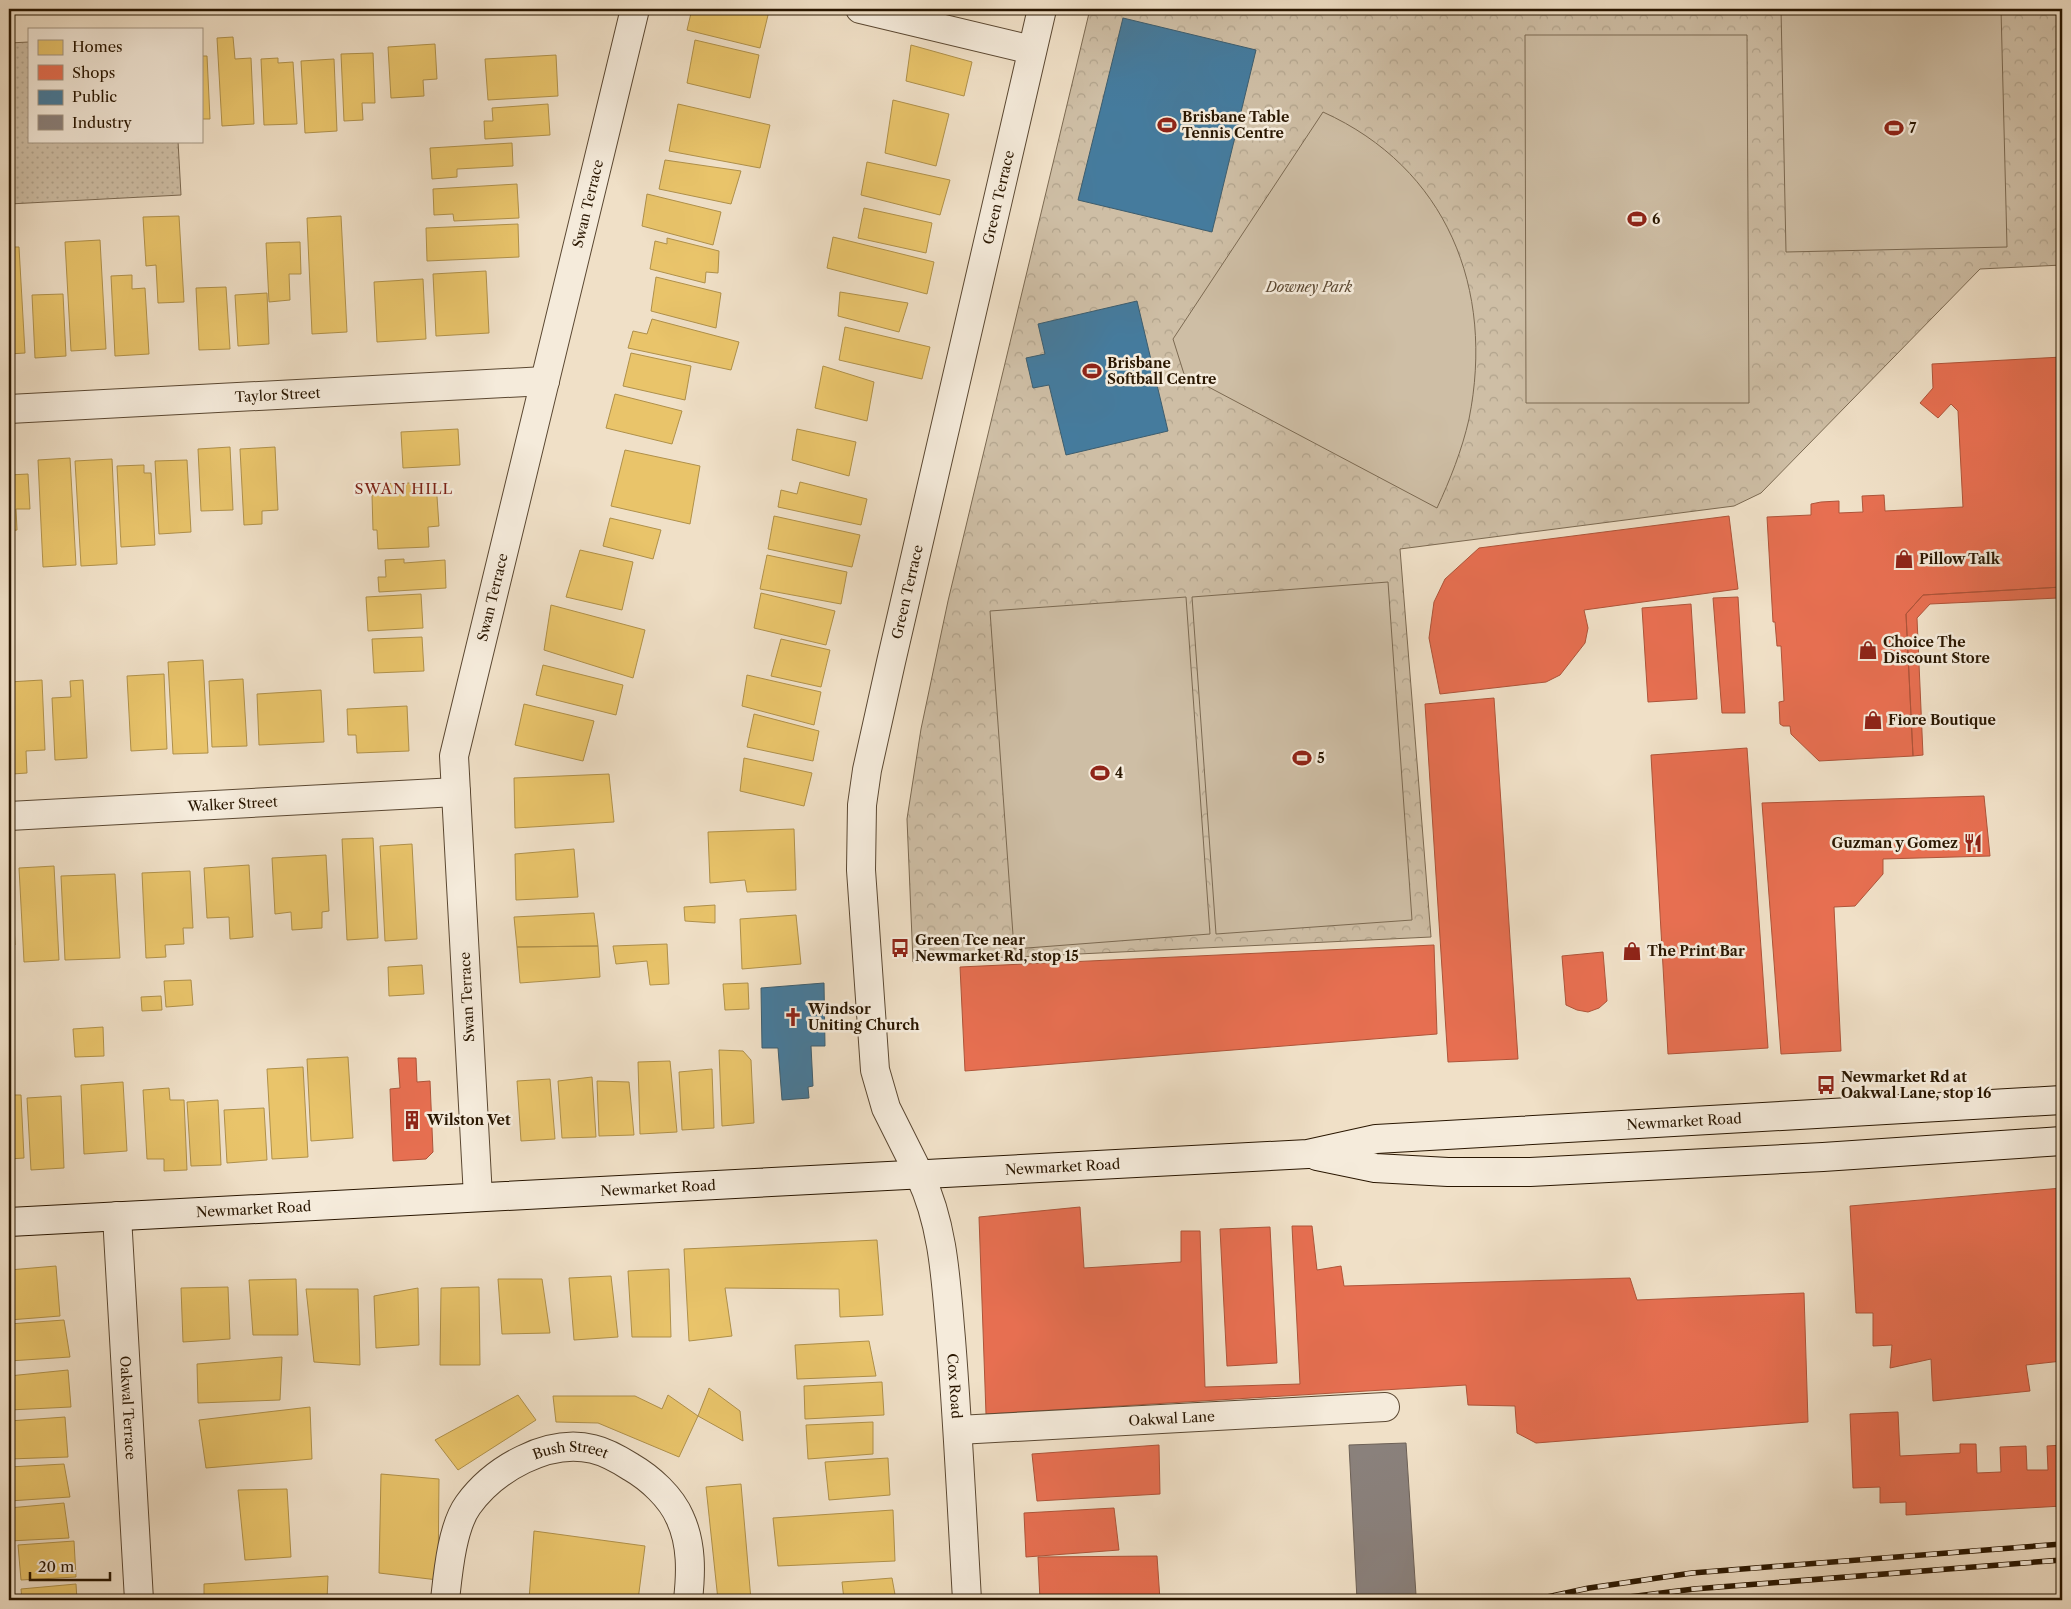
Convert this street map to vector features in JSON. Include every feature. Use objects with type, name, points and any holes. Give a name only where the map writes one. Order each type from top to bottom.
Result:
[{"type":"street","name":"Swan Terrace","points":[[478,1197],[454,756],[635,9]]},
{"type":"street","points":[[860,9],[1032,50]]},
{"type":"street","name":"Green Terrace","points":[[920,1176],[886,1108],[875,1070],[862,870],[862,805],[867,770],[889,671],[1042,9]]},
{"type":"street","name":"Taylor Street","points":[[9,410],[545,381]]},
{"type":"street","name":"Walker Street","points":[[9,816],[456,792]]},
{"type":"street","name":"Newmarket Road","points":[[9,1222],[920,1176],[1308,1154],[1376,1139],[2062,1100]]},
{"type":"street","name":"Newmarket Road","points":[[1308,1154],[1375,1168],[1448,1172],[1522,1172],[1822,1157],[2062,1141]]},
{"type":"street","name":"Cox Road","points":[[920,1176],[938,1225],[948,1312],[958,1430],[967,1600]]},
{"type":"street","name":"Oakwal Terrace","points":[[117,1216],[140,1600]]},
{"type":"street","name":"Oakwal Lane","points":[[958,1430],[1385,1407]]},
{"type":"street","name":"Bush Street","points":[[446,1600],[453,1546],[467,1506],[487,1484],[506,1469],[554,1449],[573,1447],[594,1449],[620,1460],[646,1475],[664,1495],[680,1517],[688,1540],[691,1573],[688,1600]]},
{"type":"green space","name":"Downey Park","points":[[1090,9],[2062,9],[2062,265],[1980,269],[1761,493],[1734,506],[1400,549],[1431,937],[913,962],[907,819],[921,729],[948,601]]},
{"type":"green space","name":"7","points":[[1781,9],[2001,9],[2007,247],[1786,252]]},
{"type":"green space","name":"6","points":[[1525,35],[1747,35],[1749,403],[1526,403]]},
{"type":"green space","points":[[28,42],[28,142],[178,142],[181,195],[9,204],[9,43]]},
{"type":"green space","points":[[1323,112],[1366,136],[1402,165],[1431,199],[1452,238],[1467,280],[1475,324],[1475,371],[1469,419],[1455,465],[1437,508],[1184,374],[1173,339]]},
{"type":"green space","name":"5","points":[[1388,582],[1412,920],[1216,934],[1192,597]]},
{"type":"green space","name":"4","points":[[1186,597],[1210,934],[1014,949],[990,611]]},
{"type":"building: Homes","points":[[692,9],[761,9],[769,11],[760,48],[687,30]]},
{"type":"building: Homes","points":[[233,37],[235,59],[251,58],[254,124],[222,126],[217,38]]},
{"type":"building: Homes","points":[[695,40],[759,55],[750,98],[687,83]]},
{"type":"building: Homes","points":[[435,44],[437,79],[423,80],[424,96],[391,98],[388,47]]},
{"type":"building: Homes","points":[[911,45],[972,62],[964,96],[906,81]]},
{"type":"building: Homes","points":[[373,53],[375,103],[362,103],[363,120],[344,121],[341,54]]},
{"type":"building: Homes","points":[[556,55],[558,96],[488,100],[485,59]]},
{"type":"building: Homes","points":[[202,56],[207,56],[210,119],[202,119]]},
{"type":"building: Homes","points":[[278,58],[278,63],[293,62],[297,124],[264,125],[261,59]]},
{"type":"building: Homes","points":[[334,59],[337,131],[305,133],[301,61]]},
{"type":"building: Homes","points":[[893,100],[949,114],[936,166],[885,153]]},
{"type":"building: Homes","points":[[548,104],[550,135],[485,139],[484,121],[493,121],[492,108]]},
{"type":"building: Homes","points":[[678,104],[770,125],[760,168],[669,151]]},
{"type":"building: Homes","points":[[512,143],[513,166],[457,169],[457,177],[432,179],[430,148]]},
{"type":"building: Homes","points":[[665,160],[741,171],[731,204],[659,189]]},
{"type":"building: Homes","points":[[867,162],[950,180],[940,215],[861,195]]},
{"type":"building: Homes","points":[[517,184],[519,218],[454,221],[453,214],[434,215],[433,189]]},
{"type":"building: Homes","points":[[647,194],[721,212],[713,245],[642,226]]},
{"type":"building: Homes","points":[[864,208],[932,223],[926,253],[858,238]]},
{"type":"building: Homes","points":[[179,216],[184,302],[158,303],[156,265],[146,266],[143,217]]},
{"type":"building: Homes","points":[[341,216],[347,332],[312,334],[307,218]]},
{"type":"building: Homes","points":[[518,224],[519,257],[427,261],[426,228]]},
{"type":"building: Homes","points":[[833,237],[934,262],[927,294],[827,268]]},
{"type":"building: Homes","points":[[667,238],[719,251],[718,273],[706,272],[705,283],[650,269],[655,241],[667,244]]},
{"type":"building: Homes","points":[[100,240],[106,349],[71,351],[65,242]]},
{"type":"building: Homes","points":[[300,242],[301,274],[289,274],[290,300],[269,302],[266,243]]},
{"type":"building: Homes","points":[[9,247],[19,247],[25,353],[9,354]]},
{"type":"building: Homes","points":[[486,271],[489,333],[436,336],[433,274]]},
{"type":"building: Homes","points":[[132,275],[132,289],[145,288],[149,354],[115,356],[111,276]]},
{"type":"building: Homes","points":[[656,277],[721,293],[716,328],[651,311]]},
{"type":"building: Homes","points":[[423,279],[426,339],[377,342],[374,282]]},
{"type":"building: Homes","points":[[226,287],[230,349],[199,350],[196,288]]},
{"type":"building: Homes","points":[[840,292],[908,303],[899,332],[838,316]]},
{"type":"building: Homes","points":[[267,293],[269,344],[238,346],[235,295]]},
{"type":"building: Homes","points":[[63,294],[66,356],[35,358],[32,295]]},
{"type":"building: Homes","points":[[652,319],[739,342],[731,370],[628,348],[633,331],[647,334]]},
{"type":"building: Homes","points":[[845,327],[930,347],[922,379],[839,360]]},
{"type":"building: Homes","points":[[631,353],[691,366],[685,400],[623,386]]},
{"type":"building: Homes","points":[[823,366],[874,382],[867,421],[815,408]]},
{"type":"building: Homes","points":[[615,394],[682,411],[672,444],[606,428]]},
{"type":"building: Homes","points":[[458,429],[460,465],[403,468],[401,432]]},
{"type":"building: Homes","points":[[797,429],[856,442],[849,476],[792,460]]},
{"type":"building: Homes","points":[[230,447],[233,510],[201,511],[198,449]]},
{"type":"building: Homes","points":[[275,447],[278,510],[262,511],[262,524],[244,525],[240,449]]},
{"type":"building: Homes","points":[[625,450],[700,466],[690,524],[611,506]]},
{"type":"building: Homes","points":[[70,458],[76,565],[43,567],[38,460]]},
{"type":"building: Homes","points":[[112,459],[117,564],[81,566],[75,461]]},
{"type":"building: Homes","points":[[187,460],[191,532],[159,534],[155,461]]},
{"type":"building: Homes","points":[[144,465],[144,473],[151,473],[155,545],[121,547],[117,466]]},
{"type":"building: Homes","points":[[28,474],[30,509],[16,509],[17,530],[9,531],[9,475]]},
{"type":"building: Homes","points":[[436,482],[439,526],[428,527],[429,547],[378,549],[377,530],[373,530],[372,495],[384,495],[384,484]]},
{"type":"building: Homes","points":[[800,482],[867,499],[861,525],[778,507],[781,490],[797,494]]},
{"type":"building: Homes","points":[[774,516],[860,535],[852,567],[768,549]]},
{"type":"building: Homes","points":[[610,518],[661,530],[653,559],[603,546]]},
{"type":"building: Homes","points":[[580,550],[633,562],[622,610],[566,597]]},
{"type":"building: Homes","points":[[767,555],[847,572],[841,604],[760,589]]},
{"type":"building: Homes","points":[[404,559],[404,563],[445,560],[446,588],[379,592],[378,577],[386,577],[385,560]]},
{"type":"building: Homes","points":[[761,593],[835,611],[826,645],[754,628]]},
{"type":"building: Homes","points":[[421,594],[423,628],[368,631],[366,597]]},
{"type":"building: Homes","points":[[551,605],[645,630],[633,678],[544,650]]},
{"type":"building: Homes","points":[[422,637],[424,671],[374,673],[372,639]]},
{"type":"building: Homes","points":[[781,639],[830,650],[821,687],[771,676]]},
{"type":"building: Homes","points":[[203,660],[208,753],[173,754],[168,662]]},
{"type":"building: Homes","points":[[543,665],[623,685],[616,715],[536,695]]},
{"type":"building: Homes","points":[[164,674],[167,749],[131,751],[127,676]]},
{"type":"building: Homes","points":[[747,675],[821,692],[814,725],[742,706]]},
{"type":"building: Homes","points":[[243,679],[247,746],[212,747],[209,681]]},
{"type":"building: Homes","points":[[42,680],[45,750],[26,751],[27,773],[12,774],[9,682]]},
{"type":"building: Homes","points":[[83,680],[87,758],[55,760],[52,698],[71,697],[70,681]]},
{"type":"building: Homes","points":[[321,690],[324,742],[259,745],[257,694]]},
{"type":"building: Homes","points":[[524,704],[594,721],[583,761],[515,745]]},
{"type":"building: Homes","points":[[407,706],[409,751],[357,753],[356,735],[348,735],[347,709]]},
{"type":"building: Homes","points":[[754,714],[819,731],[813,761],[747,747]]},
{"type":"building: Homes","points":[[744,758],[812,773],[804,806],[740,791]]},
{"type":"building: Homes","points":[[609,774],[614,822],[515,828],[514,778]]},
{"type":"building: Homes","points":[[794,829],[796,890],[747,892],[745,880],[710,883],[708,832]]},
{"type":"building: Homes","points":[[373,838],[378,938],[347,940],[342,839]]},
{"type":"building: Homes","points":[[412,844],[417,939],[385,941],[380,846]]},
{"type":"building: Homes","points":[[574,849],[578,897],[516,900],[515,854]]},
{"type":"building: Homes","points":[[326,855],[329,911],[322,912],[322,928],[292,930],[291,912],[275,914],[272,858]]},
{"type":"building: Homes","points":[[249,865],[253,937],[230,939],[229,917],[207,918],[204,868]]},
{"type":"building: Homes","points":[[54,866],[59,960],[24,962],[19,868]]},
{"type":"building: Homes","points":[[9,868],[11,868],[15,945],[9,945]]},
{"type":"building: Homes","points":[[190,871],[193,928],[183,928],[184,944],[165,945],[166,957],[146,958],[142,873]]},
{"type":"building: Homes","points":[[115,874],[120,958],[65,960],[61,876]]},
{"type":"building: Homes","points":[[715,905],[715,923],[685,921],[684,907]]},
{"type":"building: Homes","points":[[594,913],[598,946],[517,947],[514,917]]},
{"type":"building: Homes","points":[[796,915],[801,964],[742,969],[740,919]]},
{"type":"building: Homes","points":[[667,944],[669,984],[650,985],[647,961],[616,964],[613,946]]},
{"type":"building: Homes","points":[[598,946],[600,977],[520,983],[517,947]]},
{"type":"building: Homes","points":[[422,965],[424,994],[389,996],[388,967]]},
{"type":"building: Homes","points":[[191,980],[193,1005],[166,1007],[164,981]]},
{"type":"building: Homes","points":[[748,983],[749,1009],[725,1010],[723,984]]},
{"type":"building: Homes","points":[[161,996],[162,1010],[142,1011],[141,997]]},
{"type":"building: Homes","points":[[103,1027],[104,1056],[75,1057],[73,1029]]},
{"type":"building: Homes","points":[[719,1050],[743,1051],[751,1060],[754,1123],[722,1126]]},
{"type":"building: Homes","points":[[348,1057],[353,1138],[311,1141],[307,1059]]},
{"type":"building: Homes","points":[[670,1061],[677,1132],[640,1134],[638,1062]]},
{"type":"building: Homes","points":[[303,1067],[308,1157],[272,1159],[267,1069]]},
{"type":"building: Homes","points":[[712,1069],[714,1128],[682,1130],[679,1072]]},
{"type":"building: Homes","points":[[592,1077],[596,1137],[562,1138],[558,1081]]},
{"type":"building: Homes","points":[[550,1079],[555,1139],[521,1141],[517,1081]]},
{"type":"building: Homes","points":[[597,1081],[629,1082],[634,1135],[599,1136]]},
{"type":"building: Homes","points":[[123,1082],[127,1151],[84,1154],[81,1085]]},
{"type":"building: Homes","points":[[169,1088],[170,1100],[184,1100],[187,1170],[164,1171],[164,1159],[147,1159],[143,1090]]},
{"type":"building: Homes","points":[[9,1095],[21,1095],[24,1158],[9,1159]]},
{"type":"building: Homes","points":[[61,1096],[64,1168],[31,1170],[27,1098]]},
{"type":"building: Homes","points":[[218,1100],[221,1165],[191,1166],[187,1102]]},
{"type":"building: Homes","points":[[264,1108],[267,1160],[227,1163],[224,1110]]},
{"type":"building: Homes","points":[[877,1240],[883,1315],[840,1317],[839,1289],[725,1288],[732,1336],[689,1341],[684,1249]]},
{"type":"building: Homes","points":[[56,1266],[60,1316],[9,1320],[9,1270]]},
{"type":"building: Homes","points":[[669,1269],[671,1337],[632,1337],[628,1271]]},
{"type":"building: Homes","points":[[611,1276],[618,1337],[574,1340],[569,1278]]},
{"type":"building: Homes","points":[[296,1279],[298,1335],[253,1335],[249,1280]]},
{"type":"building: Homes","points":[[498,1279],[542,1279],[550,1333],[502,1334]]},
{"type":"building: Homes","points":[[228,1287],[230,1339],[183,1342],[181,1288]]},
{"type":"building: Homes","points":[[479,1287],[480,1365],[440,1365],[441,1288]]},
{"type":"building: Homes","points":[[418,1288],[419,1345],[376,1348],[374,1296]]},
{"type":"building: Homes","points":[[306,1289],[358,1289],[360,1365],[314,1362]]},
{"type":"building: Homes","points":[[64,1320],[70,1357],[9,1361],[9,1324]]},
{"type":"building: Homes","points":[[869,1341],[876,1376],[797,1379],[795,1345]]},
{"type":"building: Homes","points":[[282,1357],[280,1400],[198,1403],[197,1364]]},
{"type":"building: Homes","points":[[68,1370],[71,1407],[9,1410],[9,1376]]},
{"type":"building: Homes","points":[[882,1382],[884,1415],[805,1419],[804,1386]]},
{"type":"building: Homes","points":[[709,1388],[740,1411],[743,1441],[698,1416]]},
{"type":"building: Homes","points":[[518,1395],[536,1420],[458,1470],[435,1440]]},
{"type":"building: Homes","points":[[668,1395],[698,1416],[679,1457],[598,1423],[556,1422],[553,1396],[635,1396],[662,1409]]},
{"type":"building: Homes","points":[[310,1407],[312,1459],[206,1468],[199,1420]]},
{"type":"building: Homes","points":[[65,1417],[68,1457],[9,1459],[9,1421]]},
{"type":"building: Homes","points":[[873,1422],[873,1454],[808,1459],[806,1425]]},
{"type":"building: Homes","points":[[888,1458],[890,1495],[829,1500],[825,1462]]},
{"type":"building: Homes","points":[[64,1464],[70,1497],[9,1501],[9,1467]]},
{"type":"building: Homes","points":[[381,1474],[439,1479],[438,1580],[379,1573]]},
{"type":"building: Homes","points":[[741,1484],[751,1600],[718,1600],[706,1487]]},
{"type":"building: Homes","points":[[287,1489],[291,1557],[245,1560],[238,1490]]},
{"type":"building: Homes","points":[[64,1503],[69,1538],[9,1541],[9,1508]]},
{"type":"building: Homes","points":[[893,1510],[895,1561],[778,1566],[773,1518]]},
{"type":"building: Homes","points":[[534,1531],[645,1546],[638,1600],[529,1600]]},
{"type":"building: Homes","points":[[74,1541],[76,1577],[21,1580],[18,1545]]},
{"type":"building: Homes","points":[[328,1576],[327,1600],[204,1600],[204,1584]]},
{"type":"building: Homes","points":[[892,1578],[896,1600],[844,1600],[842,1582]]},
{"type":"building: Homes","points":[[76,1584],[77,1600],[22,1600],[21,1589]]},
{"type":"building: Shops","points":[[2062,357],[2062,587],[1923,595],[1906,614],[1913,756],[1819,761],[1791,734],[1790,726],[1780,724],[1779,702],[1784,701],[1781,646],[1777,646],[1775,622],[1773,622],[1767,517],[1811,515],[1811,504],[1839,501],[1839,513],[1863,512],[1862,496],[1884,495],[1885,511],[1963,507],[1958,411],[1951,404],[1938,418],[1920,403],[1933,388],[1932,364]]},
{"type":"building: Shops","points":[[1729,516],[1738,589],[1584,610],[1588,628],[1585,643],[1560,675],[1546,682],[1440,694],[1429,638],[1434,602],[1445,579],[1479,548]]},
{"type":"building: Shops","points":[[2062,587],[2062,606],[2058,606],[2058,598],[1930,604],[1917,618],[1923,755],[1913,756],[1906,614],[1923,595]]},
{"type":"building: Shops","points":[[1738,597],[1745,713],[1722,713],[1713,598]]},
{"type":"building: Shops","points":[[1691,604],[1697,699],[1648,702],[1642,608]]},
{"type":"building: Shops","points":[[1494,698],[1518,1059],[1448,1062],[1425,704]]},
{"type":"building: Shops","points":[[1747,748],[1768,1048],[1668,1054],[1651,755]]},
{"type":"building: Shops","points":[[1984,796],[1990,856],[1883,859],[1883,874],[1855,906],[1834,907],[1841,1051],[1781,1054],[1762,803]]},
{"type":"building: Shops","points":[[1434,945],[1437,1034],[965,1071],[960,967]]},
{"type":"building: Shops","points":[[1603,952],[1607,1001],[1599,1008],[1588,1012],[1566,1005],[1562,956]]},
{"type":"building: Shops","name":"Wilston Vet","points":[[398,1058],[416,1058],[417,1082],[430,1081],[433,1152],[426,1159],[393,1161],[390,1089],[400,1088]]},
{"type":"building: Shops","points":[[2062,1188],[2062,1361],[2026,1365],[2030,1391],[1933,1401],[1931,1359],[1890,1368],[1892,1345],[1873,1346],[1873,1313],[1856,1313],[1850,1206]]},
{"type":"building: Shops","points":[[1080,1207],[1084,1268],[1181,1262],[1181,1231],[1200,1231],[1205,1387],[1300,1384],[1292,1226],[1312,1226],[1317,1270],[1341,1266],[1344,1286],[1630,1278],[1637,1300],[1804,1293],[1808,1422],[1536,1443],[1517,1433],[1515,1406],[1468,1405],[1466,1385],[986,1414],[979,1217]]},
{"type":"building: Shops","points":[[1270,1227],[1277,1363],[1227,1366],[1220,1229]]},
{"type":"building: Shops","points":[[1898,1412],[1900,1456],[1960,1453],[1960,1444],[1976,1444],[1977,1473],[2001,1472],[2000,1447],[2026,1446],[2027,1470],[2048,1470],[2047,1446],[2062,1445],[2062,1506],[1906,1515],[1906,1502],[1880,1503],[1880,1487],[1853,1488],[1850,1414]]},
{"type":"building: Shops","points":[[1159,1445],[1160,1494],[1037,1501],[1032,1454]]},
{"type":"building: Shops","points":[[1114,1508],[1119,1550],[1026,1557],[1024,1513]]},
{"type":"building: Shops","points":[[1157,1556],[1160,1600],[1040,1600],[1038,1557]]},
{"type":"building: Public","name":"Brisbane Table Tennis Centre","points":[[1123,18],[1256,50],[1212,232],[1078,200]]},
{"type":"building: Public","name":"Brisbane Softball Centre","points":[[1137,301],[1168,431],[1066,455],[1049,385],[1033,388],[1026,358],[1045,354],[1038,324]]},
{"type":"building: Public","name":"Windsor Uniting Church","points":[[824,983],[825,1046],[811,1046],[813,1086],[808,1087],[809,1098],[782,1100],[778,1048],[762,1048],[761,988]]},
{"type":"building: Industry","points":[[1406,1443],[1416,1595],[1396,1600],[1357,1600],[1349,1445]]},
{"type":"railway","points":[[1533,1600],[1589,1588],[1692,1573],[2062,1544]]},
{"type":"railway","points":[[1604,1600],[1694,1589],[2062,1560]]},
{"type":"place","name":"Brisbane Table Tennis Centre","points":[[1167,125]]},
{"type":"place","name":"7","points":[[1894,128]]},
{"type":"place","name":"6","points":[[1637,219]]},
{"type":"place","name":"Brisbane Softball Centre","points":[[1092,371]]},
{"type":"place","name":"Pillow Talk","points":[[1904,559]]},
{"type":"place","name":"Choice The Discount Store","points":[[1868,650]]},
{"type":"place","name":"Fiore Boutique","points":[[1873,720]]},
{"type":"place","name":"5","points":[[1302,758]]},
{"type":"place","name":"4","points":[[1100,773]]},
{"type":"place","name":"Guzman y Gomez","points":[[1973,843]]},
{"type":"place","name":"Green Tce near Newmarket Rd, stop 15","points":[[900,948]]},
{"type":"place","name":"The Print Bar","points":[[1632,951]]},
{"type":"place","name":"Windsor Uniting Church","points":[[793,1017]]},
{"type":"place","name":"Newmarket Rd at Oakwal Lane, stop 16","points":[[1826,1085]]},
{"type":"place","name":"Wilston Vet","points":[[412,1120]]},
{"type":"district","name":"SWAN HILL","points":[[404,489]]}]
